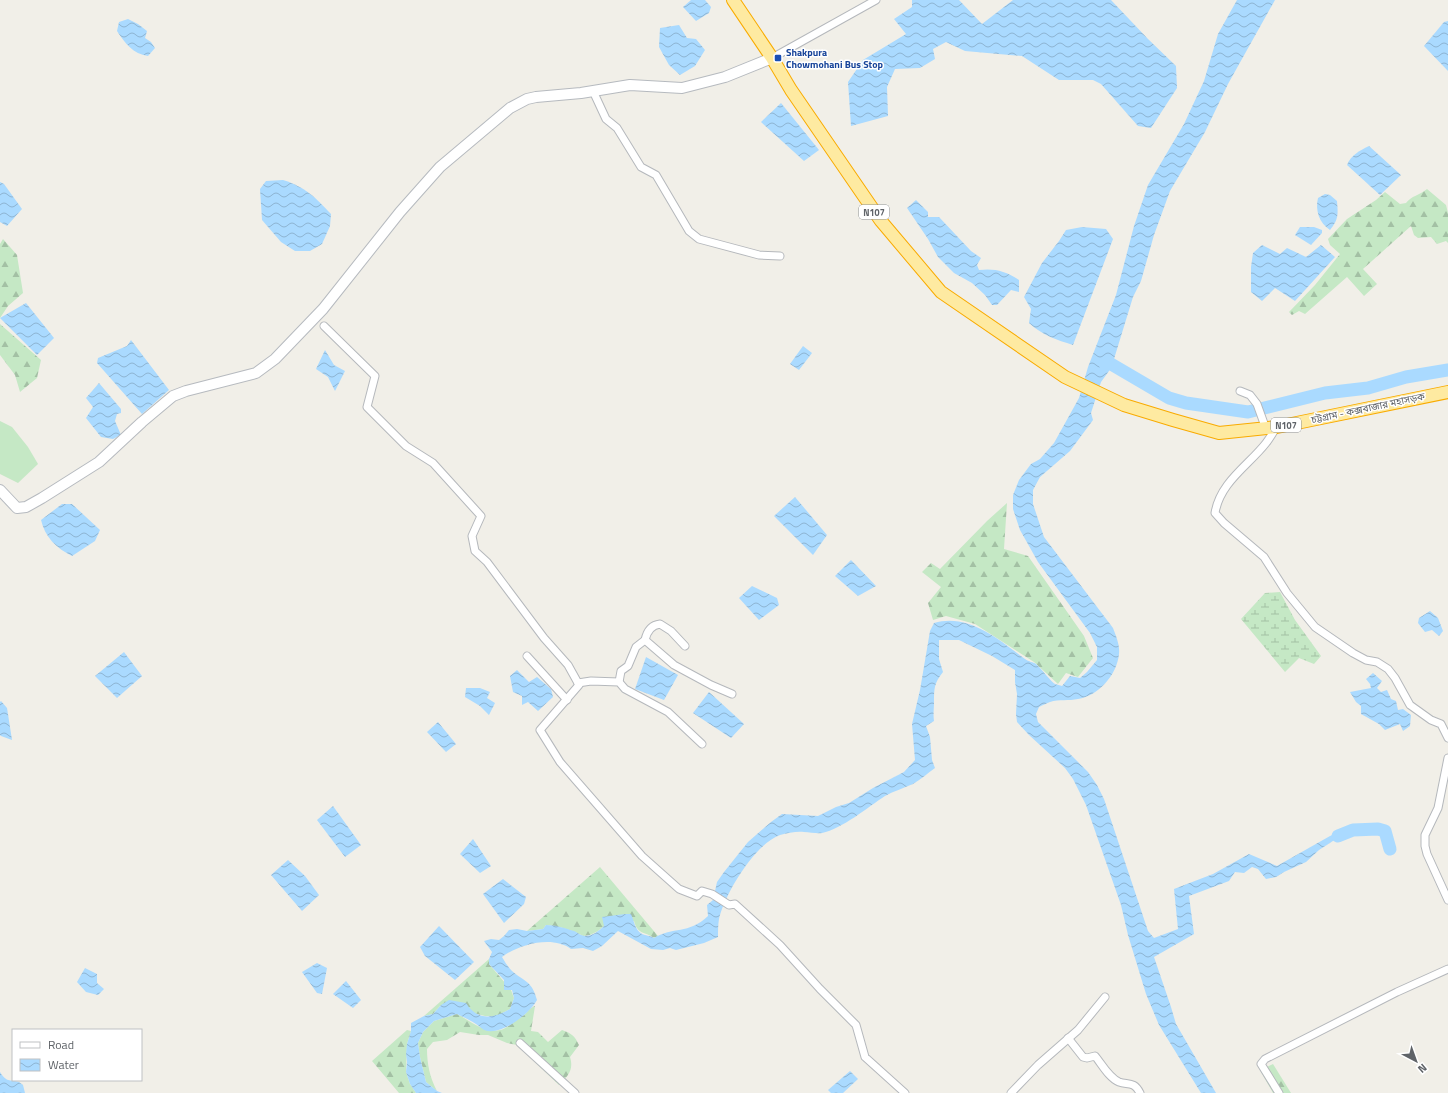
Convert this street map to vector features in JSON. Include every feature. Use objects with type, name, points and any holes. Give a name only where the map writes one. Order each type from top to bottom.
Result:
[{"type":"highway","name":"N107","points":[[733,0],[772,58]]},
{"type":"highway","name":"চট্টগ্রাম - কক্সবাজার মহাসড়ক","points":[[772,58],[791,90],[881,221],[941,292],[1066,377],[1124,405],[1219,433],[1448,392]]},
{"type":"main road","points":[[0,490],[17,508],[26,507],[73,480],[99,462],[142,422],[173,396],[256,373],[275,359],[323,309],[400,212],[440,167],[510,108],[527,99],[630,85],[682,88],[725,77],[772,58]]},
{"type":"street","points":[[772,58],[876,0]]},
{"type":"street","points":[[593,91],[606,119],[617,128],[641,167],[656,175],[689,231],[699,238],[759,255],[780,256]]},
{"type":"street","points":[[324,326],[375,376],[367,407],[406,446],[434,463],[481,516],[472,536],[475,551],[487,562],[544,638],[568,665],[578,683],[579,685],[567,700],[540,730],[560,762],[642,856],[680,889],[696,896],[702,891],[712,894],[729,905],[735,904],[780,946],[856,1025],[865,1057],[905,1093]]},
{"type":"street","points":[[1240,391],[1250,394],[1269,424],[1266,443],[1227,485],[1216,506],[1215,513],[1224,523],[1264,557],[1288,593],[1315,627],[1353,653],[1366,660],[1377,662],[1388,669],[1395,678],[1410,705],[1431,720],[1441,724],[1448,738]]},
{"type":"street","points":[[619,682],[621,671],[628,666],[636,647],[645,640],[646,633],[654,625],[660,624],[671,631],[685,646]]},
{"type":"street","points":[[645,640],[674,665],[711,686],[732,694]]},
{"type":"street","points":[[527,656],[567,700]]},
{"type":"street","points":[[578,683],[591,681],[619,682],[625,689],[668,712],[702,744]]},
{"type":"street","points":[[1448,758],[1438,808],[1425,835],[1425,846],[1427,854],[1448,900]]},
{"type":"street","points":[[1279,1093],[1261,1064],[1265,1059],[1397,992],[1448,969]]},
{"type":"street","points":[[1011,1093],[1078,1030],[1105,997]]},
{"type":"street","points":[[1068,1038],[1083,1057],[1086,1058],[1095,1056],[1111,1076],[1119,1082],[1128,1083],[1138,1088],[1140,1093]]},
{"type":"street","points":[[520,1043],[575,1093]]},
{"type":"green space","points":[[1427,189],[1446,205],[1448,213],[1448,243],[1446,241],[1437,244],[1431,237],[1418,238],[1414,235],[1411,226],[1363,269],[1377,284],[1364,296],[1347,277],[1305,314],[1299,311],[1292,315],[1289,312],[1315,285],[1340,254],[1330,245],[1328,239],[1347,219],[1376,200],[1385,192],[1400,204],[1406,203]]},
{"type":"green space","points":[[3,239],[17,255],[23,293],[8,306],[0,318],[0,244]]},
{"type":"green space","points":[[0,324],[41,360],[37,378],[20,392],[15,375],[0,355]]},
{"type":"green space","points":[[0,421],[12,427],[28,447],[38,464],[18,483],[0,474]]},
{"type":"green space","points":[[1007,503],[1004,549],[1028,556],[1084,636],[1093,658],[1078,677],[1066,673],[1058,684],[1034,662],[975,624],[946,616],[933,620],[928,603],[941,587],[922,572],[931,563],[940,569],[987,521]]},
{"type":"green space","points":[[1280,592],[1295,620],[1321,656],[1314,664],[1299,658],[1285,672],[1241,619],[1265,593]]},
{"type":"green space","points":[[600,867],[658,936],[654,938],[639,931],[634,921],[604,926],[590,935],[583,936],[556,926],[546,925],[543,929],[527,931]]},
{"type":"green space","points":[[489,959],[489,964],[511,990],[514,998],[510,1009],[497,1016],[485,1016],[441,1005],[433,1014],[424,1016]]},
{"type":"green space","points":[[535,1006],[531,1031],[538,1032],[548,1042],[562,1030],[572,1035],[579,1045],[570,1057],[571,1069],[559,1085],[517,1045],[507,1043],[488,1035],[460,1032],[447,1040],[433,1042],[427,1049],[429,1071],[437,1091],[426,1082],[418,1043],[423,1032],[434,1021],[457,1014],[472,1023],[494,1031],[510,1025]]},
{"type":"green space","points":[[407,1030],[411,1031],[407,1044],[406,1072],[410,1084],[416,1093],[399,1093],[372,1061]]},
{"type":"green space","points":[[1273,1064],[1291,1093],[1273,1093],[1260,1070]]},
{"type":"water","points":[[691,0],[705,0],[711,7],[709,13],[696,21],[683,7]]},
{"type":"water","points":[[912,0],[959,0],[982,24],[1013,0],[1111,0],[1176,66],[1177,88],[1151,128],[1138,126],[1101,84],[1093,80],[1059,80],[1022,56],[965,51],[946,42],[933,49],[935,59],[920,68],[895,69],[887,87],[888,116],[851,126],[848,82],[863,60],[906,34],[894,19],[912,7]]},
{"type":"water","points":[[1237,0],[1275,0],[1228,84],[1205,132],[1170,191],[1154,235],[1141,281],[1133,297],[1114,359],[1109,371],[1101,382],[1091,413],[1093,420],[1070,451],[1040,477],[1033,490],[1033,504],[1044,537],[1113,628],[1119,647],[1119,654],[1115,669],[1099,689],[1093,694],[1075,700],[1053,701],[1039,707],[1036,714],[1038,722],[1088,772],[1097,785],[1104,799],[1148,931],[1154,938],[1178,929],[1174,889],[1213,874],[1249,854],[1277,866],[1330,836],[1352,826],[1355,834],[1336,839],[1319,850],[1306,862],[1276,877],[1266,879],[1258,869],[1252,867],[1244,873],[1235,872],[1229,881],[1189,896],[1194,934],[1154,957],[1176,1024],[1216,1093],[1201,1093],[1159,1025],[1146,994],[1128,935],[1121,905],[1086,805],[1073,779],[1065,768],[1017,722],[1015,670],[992,656],[959,640],[939,640],[939,659],[943,672],[936,683],[934,690],[934,721],[926,726],[930,737],[932,760],[935,768],[913,784],[885,796],[855,817],[830,831],[820,833],[792,832],[780,835],[770,840],[751,859],[734,883],[722,908],[718,926],[718,937],[704,943],[676,950],[670,948],[663,950],[651,949],[618,931],[602,946],[593,951],[583,948],[571,949],[564,945],[546,942],[527,945],[509,952],[502,957],[512,971],[528,982],[533,989],[537,1000],[522,1017],[498,1030],[484,1030],[457,1014],[434,1021],[423,1032],[418,1043],[426,1082],[442,1093],[416,1093],[410,1084],[406,1072],[407,1044],[411,1031],[411,1023],[424,1016],[433,1014],[441,1005],[449,1000],[466,1003],[471,1009],[481,1016],[498,1015],[510,1009],[514,998],[512,990],[504,990],[504,980],[489,964],[489,959],[492,952],[484,941],[491,939],[499,940],[509,930],[517,929],[527,931],[543,929],[546,925],[560,927],[588,936],[600,930],[604,926],[602,917],[625,914],[631,914],[636,928],[643,935],[654,938],[661,934],[694,926],[708,916],[707,905],[713,900],[717,882],[724,872],[748,842],[771,822],[782,814],[818,816],[836,807],[849,803],[873,788],[904,772],[915,760],[912,724],[920,690],[930,631],[934,623],[947,621],[959,622],[983,630],[1026,660],[1036,664],[1053,683],[1062,686],[1070,676],[1080,678],[1097,660],[1097,647],[1090,633],[1038,562],[1020,530],[1013,509],[1013,495],[1019,480],[1031,464],[1040,459],[1054,443],[1079,398],[1088,367],[1116,295],[1134,226],[1148,185],[1184,124],[1204,81],[1218,34]]},
{"type":"water","points":[[128,19],[147,31],[145,38],[151,42],[155,48],[148,56],[138,53],[126,44],[117,31],[119,22]]},
{"type":"water","points":[[1448,21],[1448,71],[1424,46],[1444,22]]},
{"type":"water","points":[[679,25],[687,38],[696,39],[705,50],[695,66],[680,75],[669,65],[659,47],[660,28]]},
{"type":"water","points":[[781,103],[819,150],[804,161],[761,122]]},
{"type":"water","points":[[1369,146],[1401,175],[1380,195],[1347,165],[1353,156]]},
{"type":"water","points":[[283,180],[304,189],[320,202],[331,214],[330,226],[322,244],[310,251],[295,251],[281,242],[262,220],[260,189],[266,181]]},
{"type":"water","points":[[0,182],[4,184],[22,209],[7,226],[0,222]]},
{"type":"water","points":[[1325,194],[1330,195],[1337,201],[1337,216],[1335,223],[1330,230],[1323,224],[1317,207],[1318,198]]},
{"type":"water","points":[[916,200],[928,212],[928,217],[939,217],[971,251],[981,258],[977,265],[979,270],[990,269],[1005,272],[1019,280],[1019,292],[1011,290],[997,305],[992,305],[985,295],[972,283],[954,273],[938,257],[907,208]]},
{"type":"water","points":[[1082,227],[1106,229],[1113,239],[1073,345],[1044,334],[1029,323],[1031,309],[1024,297],[1042,263],[1066,230]]},
{"type":"water","points":[[1300,227],[1314,227],[1322,230],[1322,233],[1311,245],[1295,235]]},
{"type":"water","points":[[1262,245],[1280,254],[1287,248],[1306,257],[1321,245],[1335,257],[1295,301],[1275,288],[1262,301],[1251,292],[1251,267],[1253,253]]},
{"type":"water","points":[[26,303],[54,338],[37,355],[0,318]]},
{"type":"water","points":[[131,340],[169,390],[142,414],[97,363],[98,358],[127,346]]},
{"type":"water","points":[[803,346],[812,353],[799,370],[790,364]]},
{"type":"water","points":[[325,350],[334,365],[345,371],[335,391],[328,377],[316,369]]},
{"type":"water","points":[[99,383],[121,409],[121,413],[117,414],[115,421],[121,435],[113,439],[101,437],[86,418],[93,407],[86,398]]},
{"type":"water","points":[[795,497],[827,535],[813,555],[774,516]]},
{"type":"water","points":[[62,504],[72,504],[100,530],[95,541],[72,556],[56,546],[48,537],[41,520]]},
{"type":"water","points":[[851,560],[876,586],[858,596],[835,576]]},
{"type":"water","points":[[752,586],[777,598],[779,605],[759,620],[739,598]]},
{"type":"water","points":[[1430,611],[1438,618],[1443,631],[1439,636],[1432,630],[1425,632],[1418,623],[1419,618]]},
{"type":"water","points":[[124,652],[142,676],[117,698],[95,676]]},
{"type":"water","points":[[646,657],[678,675],[664,700],[635,689]]},
{"type":"water","points":[[517,670],[529,682],[537,677],[551,689],[553,697],[538,711],[528,702],[522,705],[522,696],[513,692],[510,676]]},
{"type":"water","points":[[1373,673],[1382,681],[1377,688],[1381,692],[1387,690],[1391,699],[1396,701],[1398,710],[1403,709],[1411,715],[1410,726],[1403,731],[1400,724],[1385,730],[1379,724],[1361,714],[1361,706],[1356,702],[1350,692],[1371,688],[1366,679]]},
{"type":"water","points":[[466,688],[480,688],[490,692],[487,698],[495,703],[489,715],[480,706],[465,697]]},
{"type":"water","points":[[709,692],[744,724],[731,738],[693,713]]},
{"type":"water","points":[[1,701],[7,708],[12,740],[0,735]]},
{"type":"water","points":[[438,722],[456,744],[446,752],[427,732]]},
{"type":"water","points":[[333,806],[361,845],[345,857],[317,820]]},
{"type":"water","points":[[473,839],[491,866],[480,873],[460,854]]},
{"type":"water","points":[[288,860],[305,876],[319,895],[302,911],[271,875]]},
{"type":"water","points":[[503,879],[526,897],[524,904],[504,923],[483,894]]},
{"type":"water","points":[[439,926],[474,962],[455,980],[425,956],[420,947]]},
{"type":"water","points":[[317,963],[327,968],[322,994],[317,993],[302,972]]},
{"type":"water","points":[[85,968],[97,974],[97,983],[104,989],[98,995],[86,992],[77,982]]},
{"type":"water","points":[[346,981],[361,1000],[353,1008],[333,994]]},
{"type":"water","points":[[850,1071],[858,1079],[843,1093],[831,1093],[828,1090]]},
{"type":"water","points":[[0,1072],[6,1079],[19,1082],[23,1085],[25,1093],[0,1093]]},
{"type":"waterway","points":[[1105,364],[1111,364],[1169,398],[1186,403],[1248,412],[1325,393],[1368,388],[1406,377],[1448,370]]},
{"type":"waterway","points":[[1338,836],[1353,830],[1378,829],[1385,831],[1390,849]]},
{"type":"place","name":"Shakpura Chowmohani Bus Stop","points":[[778,58]]}]
